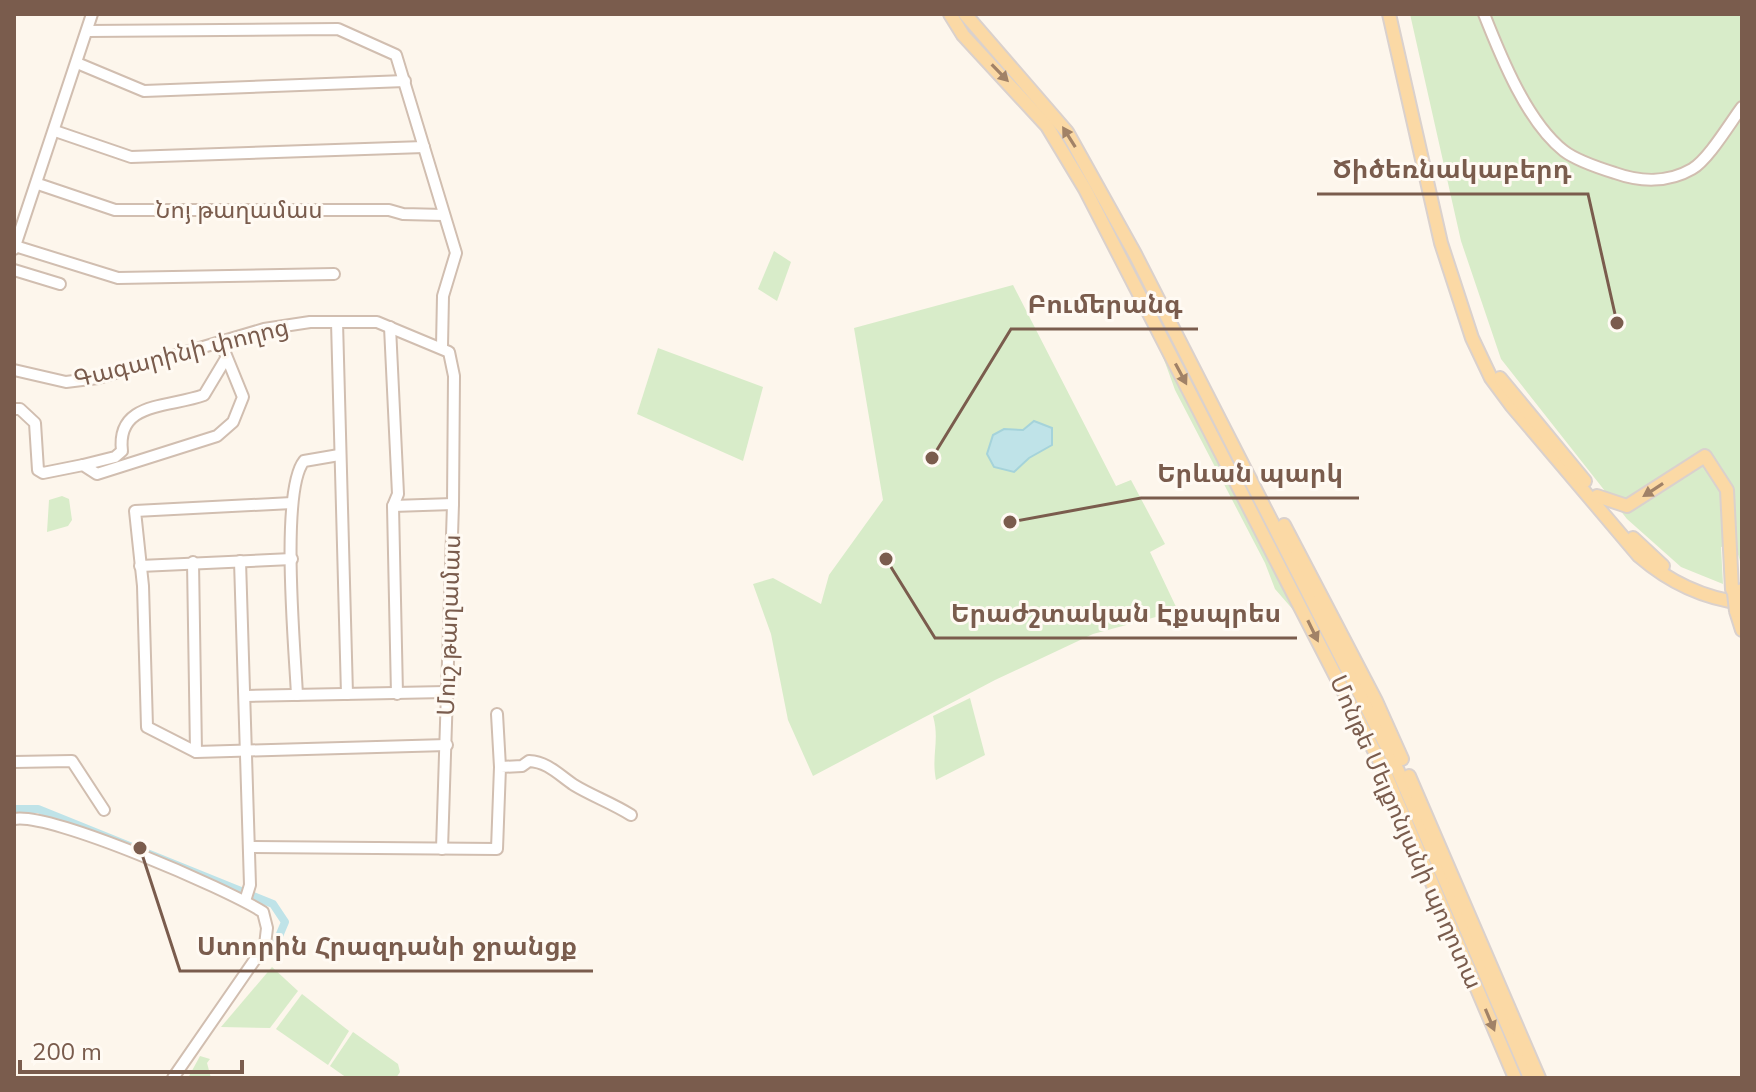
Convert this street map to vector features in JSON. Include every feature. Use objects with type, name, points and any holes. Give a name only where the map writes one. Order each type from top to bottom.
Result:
[{"type":"main road","name":"Մոնթե Մելքոնյանի պողոտա","points":[[950,14],[963,35],[1047,126],[1135,254],[1169,335],[1383,768],[1515,1078]]},
{"type":"main road","name":"Մոնթե Մելքոնյանի պողոտա","points":[[965,14],[1051,111],[1091,186],[1392,757],[1530,1078]]},
{"type":"main road","points":[[1389,14],[1441,243],[1472,338],[1491,378],[1639,556],[1661,574],[1690,589],[1738,596]]},
{"type":"main road","points":[[1397,14],[1449,243],[1477,329],[1497,375],[1637,543],[1662,565],[1707,588],[1738,596]]},
{"type":"main road","points":[[1135,254],[1157,282],[1376,701],[1539,1078]]},
{"type":"main road","points":[[1597,496],[1627,506],[1705,456],[1727,490],[1730,557],[1742,630]]},
{"type":"main road","points":[[1730,557],[1742,577]]},
{"type":"street","points":[[92,14],[38,184],[14,248],[118,278],[334,274]]},
{"type":"street","points":[[1484,14],[1500,55],[1534,117],[1565,152],[1605,170],[1630,179],[1666,180],[1695,168],[1742,107]]},
{"type":"street","points":[[87,31],[338,29],[396,55],[456,259],[443,296],[442,346]]},
{"type":"street","points":[[77,63],[144,91],[405,81]]},
{"type":"street","points":[[55,131],[131,157],[424,147]]},
{"type":"street","name":"Նոյ թաղամաս","points":[[38,184],[115,210],[389,210],[403,214],[444,215]]},
{"type":"street","points":[[14,270],[60,284]]},
{"type":"street","points":[[337,322],[347,694]]},
{"type":"street","name":"Գագարինի փողոց","points":[[14,370],[66,382],[98,378],[264,329],[337,322],[377,322],[442,346]]},
{"type":"street","name":"Մուշ թաղամաս","points":[[390,327],[398,494],[393,506],[397,694]]},
{"type":"street","points":[[83,465],[97,474],[217,436],[233,422],[243,397],[225,360],[221,343]]},
{"type":"street","name":"Մուշ թաղամաս","points":[[442,346],[449,352],[454,376],[442,849]]},
{"type":"street","points":[[14,409],[20,409],[35,423],[38,470],[43,473],[83,465],[115,457],[122,451],[120,433],[126,420],[145,409],[204,395],[225,360]]},
{"type":"street","points":[[297,695],[292,503],[301,465],[309,458],[339,455]]},
{"type":"street","name":"Մուշ թաղամաս","points":[[292,503],[135,511],[147,727],[196,752],[447,745]]},
{"type":"street","name":"Մուշ թաղամաս","points":[[393,506],[453,504]]},
{"type":"street","points":[[140,566],[292,559]]},
{"type":"street","points":[[240,561],[250,885],[245,901]]},
{"type":"street","points":[[193,562],[196,752]]},
{"type":"street","points":[[246,696],[446,692]]},
{"type":"street","points":[[249,847],[497,849],[500,767],[497,714]]},
{"type":"street","points":[[14,762],[72,761],[104,810]]},
{"type":"street","points":[[500,767],[541,762],[577,786],[607,799],[631,815]]},
{"type":"street","points":[[14,819],[41,820],[245,901],[263,912],[267,928],[265,945],[173,1078]]},
{"type":"green space","points":[[955,14],[961,14],[1064,135],[1089,177],[1084,179]]},
{"type":"green space","points":[[1410,14],[1742,14],[1742,568],[1735,544],[1721,547],[1723,584],[1681,567],[1627,519],[1501,359],[1461,241]]},
{"type":"green space","points":[[774,251],[791,262],[777,301],[758,289]]},
{"type":"green space","points":[[1013,285],[1116,486],[1131,480],[1165,544],[1150,552],[1178,611],[1093,634],[995,680],[813,776],[788,720],[771,634],[753,584],[773,578],[821,604],[829,575],[883,500],[854,328]]},
{"type":"green space","points":[[1171,339],[1379,741],[1524,1078],[1519,1078],[1375,743],[1167,341]]},
{"type":"green space","points":[[658,348],[763,387],[743,461],[637,414]]},
{"type":"green space","points":[[1162,354],[1295,612],[1275,589],[1265,563],[1175,390]]},
{"type":"green space","points":[[62,496],[69,499],[72,520],[68,526],[47,532],[49,500]]},
{"type":"green space","points":[[970,698],[985,755],[936,780],[933,716]]},
{"type":"green space","points":[[272,967],[298,991],[270,1028],[221,1027]]},
{"type":"green space","points":[[302,994],[349,1031],[328,1065],[276,1029]]},
{"type":"green space","points":[[353,1032],[398,1064],[400,1072],[396,1078],[347,1078],[330,1066]]},
{"type":"green space","points":[[200,1056],[210,1059],[207,1063],[211,1078],[188,1078]]},
{"type":"water","points":[[1034,421],[1052,428],[1052,445],[1029,458],[1014,472],[994,467],[987,454],[993,435],[1004,429],[1023,430]]},
{"type":"waterway","points":[[14,809],[38,809],[273,904],[285,922],[277,941]]},
{"type":"place","name":"Ծիծեռնակաբերդ","points":[[1617,323]]},
{"type":"place","name":"Բումերանգ","points":[[932,458]]},
{"type":"place","name":"Երևան պարկ","points":[[1010,522]]},
{"type":"place","name":"Երաժշտական Էքսպրես","points":[[886,559]]},
{"type":"place","name":"Ստորին Հրազդանի ջրանցք","points":[[140,848]]}]
